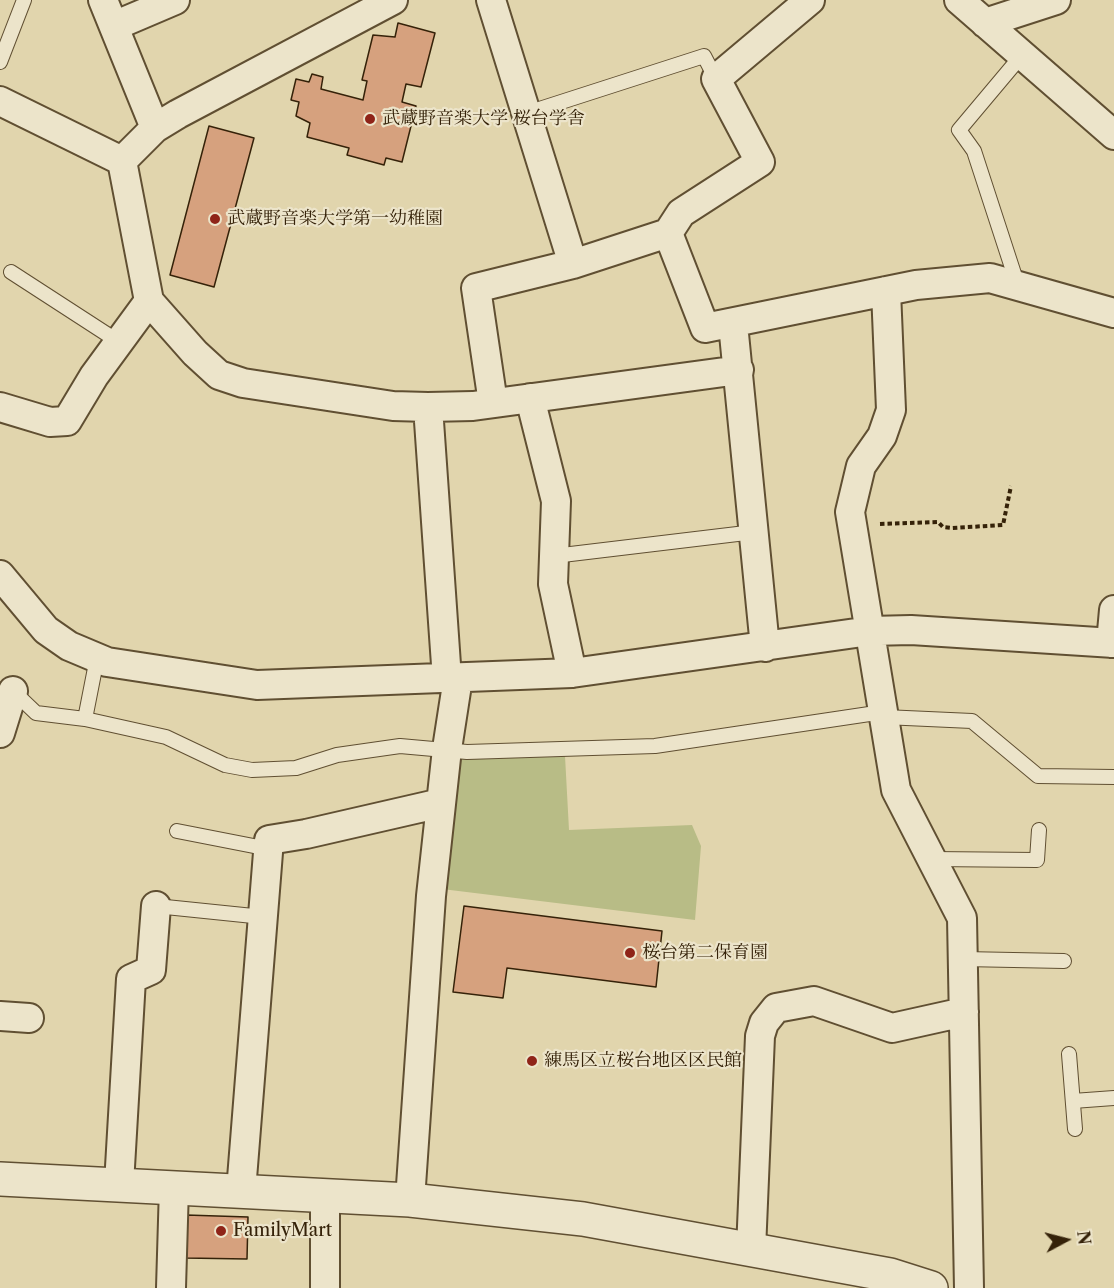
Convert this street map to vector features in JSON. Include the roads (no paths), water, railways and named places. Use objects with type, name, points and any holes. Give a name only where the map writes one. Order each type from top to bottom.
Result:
[{"type":"street","points":[[103,0],[155,128]]},
{"type":"street","points":[[114,26],[175,0]]},
{"type":"street","points":[[122,161],[155,128],[393,0]]},
{"type":"street","points":[[491,0],[573,264]]},
{"type":"street","points":[[493,403],[476,288],[573,264],[668,233],[681,213],[760,162],[716,79],[810,0]]},
{"type":"street","points":[[959,0],[1112,130]]},
{"type":"street","points":[[985,23],[1056,0]]},
{"type":"street","points":[[0,101],[122,161]]},
{"type":"street","points":[[122,161],[149,301],[195,353],[219,375],[243,383],[266,387],[393,406],[429,407],[493,403],[739,370]]},
{"type":"street","points":[[668,233],[705,328],[916,285],[990,278],[1114,313]]},
{"type":"street","points":[[886,291],[891,410],[882,436],[861,466],[850,512],[896,790],[962,918],[969,1288]]},
{"type":"street","points":[[0,407],[50,422],[67,421],[94,376],[149,301]]},
{"type":"street","points":[[733,324],[765,647]]},
{"type":"street","points":[[530,398],[556,501],[553,584],[572,674]]},
{"type":"street","points":[[410,1200],[431,896],[452,679],[429,407]]},
{"type":"street","points":[[0,575],[46,630],[69,646],[97,658],[107,662],[257,685],[572,674],[870,632],[910,630],[1113,643],[1114,610]]},
{"type":"street","points":[[0,733],[13,691]]},
{"type":"street","points":[[241,1191],[269,840],[306,834],[441,803]]},
{"type":"street","points":[[119,1184],[131,979],[151,970],[156,906]]},
{"type":"street","points":[[751,1250],[760,1036],[764,1023],[776,1008],[814,1001],[892,1028],[964,1012]]},
{"type":"street","points":[[0,1016],[29,1018]]},
{"type":"street","points":[[0,1179],[410,1200],[583,1219],[751,1250],[866,1280],[931,1288]]},
{"type":"street","points":[[171,1288],[174,1187]]},
{"type":"street","points":[[325,1196],[325,1288]]},
{"type":"lane","points":[[0,62],[24,0]]},
{"type":"lane","points":[[1018,286],[975,151],[959,129],[1022,55]]},
{"type":"lane","points":[[527,113],[704,56],[716,79]]},
{"type":"lane","points":[[11,272],[119,342]]},
{"type":"lane","points":[[554,556],[754,532]]},
{"type":"lane","points":[[85,719],[97,658]]},
{"type":"lane","points":[[13,691],[36,713],[85,719],[166,737],[225,765],[252,770],[296,768],[337,755],[400,746],[503,751],[655,746],[876,713],[884,717],[972,721],[1038,776],[1114,777]]},
{"type":"lane","points":[[931,859],[1037,860],[1039,830]]},
{"type":"lane","points":[[177,831],[268,849]]},
{"type":"lane","points":[[156,906],[263,916]]},
{"type":"lane","points":[[963,959],[1064,961]]},
{"type":"lane","points":[[1069,1054],[1075,1129]]},
{"type":"lane","points":[[1073,1101],[1114,1098]]},
{"type":"place","name":"武蔵野音楽大学 桜台学舎","points":[[370,119]]},
{"type":"place","name":"武蔵野音楽大学第一幼稚園","points":[[215,219]]},
{"type":"place","name":"桜台第二保育園","points":[[630,953]]},
{"type":"place","name":"練馬区立桜台地区区民館","points":[[532,1061]]},
{"type":"place","name":"FamilyMart","points":[[221,1231]]}]
